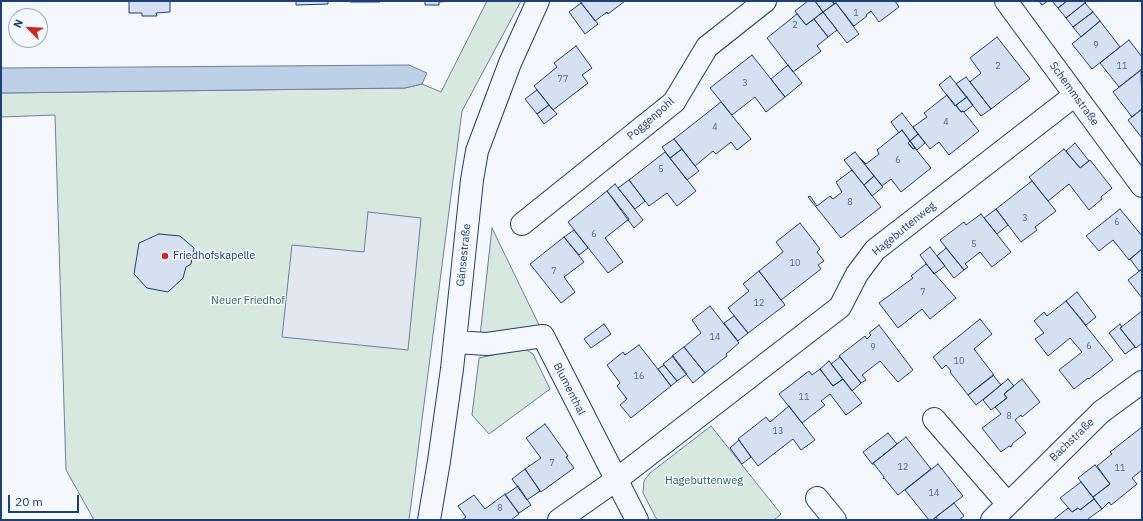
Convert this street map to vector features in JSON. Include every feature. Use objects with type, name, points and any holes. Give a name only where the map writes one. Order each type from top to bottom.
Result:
[{"type":"street","name":"Gänsestraße","points":[[429,520],[439,461],[455,342],[472,180],[477,151],[510,63],[538,1]]},
{"type":"street","name":"Poggenpohl","points":[[522,224],[674,102],[707,47],[766,1]]},
{"type":"street","name":"Schemmstraße","points":[[1006,1],[1142,186]]},
{"type":"street","name":"Hagebuttenweg","points":[[559,520],[616,480],[840,308],[857,274],[875,250],[1075,95]]},
{"type":"street","name":"Blumenthal","points":[[455,342],[487,344],[542,336],[637,520]]},
{"type":"street","name":"Bachstraße","points":[[992,520],[1101,412],[1142,382]]},
{"type":"street","points":[[934,420],[1008,504]]},
{"type":"street","points":[[817,498],[836,520]]},
{"type":"green space","name":"Neuer Friedhof","points":[[487,1],[521,1],[462,111],[409,520],[94,520],[66,470],[55,115],[1,117],[1,93],[405,88],[422,84],[441,92]]},
{"type":"green space","points":[[492,228],[539,325],[480,336]]},
{"type":"green space","points":[[524,348],[533,354],[550,389],[489,434],[472,415],[479,358]]},
{"type":"green space","name":"Hagebuttenweg","points":[[711,426],[781,514],[774,520],[657,520],[643,493],[644,481],[650,473]]},
{"type":"shaded area","points":[[368,212],[421,218],[408,350],[282,337],[292,245],[364,252]]},
{"type":"water","points":[[409,65],[427,73],[422,84],[405,88],[1,93],[1,68]]},
{"type":"building","points":[[129,1],[170,1],[170,12],[156,13],[157,16],[142,16],[142,13],[129,13]]},
{"type":"building","points":[[296,1],[328,1],[328,4],[296,5]]},
{"type":"building","points":[[380,1],[380,2],[350,2]]},
{"type":"building","points":[[425,1],[452,1],[439,2],[439,5],[425,5]]},
{"type":"building","points":[[580,1],[625,1],[608,14],[607,12],[595,21]]},
{"type":"building","points":[[808,1],[815,1],[823,12],[806,25],[795,11]]},
{"type":"building","points":[[815,1],[832,1],[834,4],[823,12]]},
{"type":"building","points":[[832,1],[895,1],[899,7],[879,22],[871,11],[854,26],[836,3],[834,4]]},
{"type":"building","points":[[1039,1],[1048,1],[1042,5]]},
{"type":"building","points":[[1052,1],[1067,1],[1058,8]]},
{"type":"building","points":[[1067,1],[1086,2],[1066,18],[1058,8]]},
{"type":"building","points":[[581,3],[598,24],[585,34],[569,12]]},
{"type":"building","points":[[836,3],[859,34],[847,43],[823,12]]},
{"type":"building","points":[[1085,3],[1093,12],[1073,27],[1066,18]]},
{"type":"building","points":[[823,12],[837,30],[828,37],[814,19]]},
{"type":"building","points":[[1093,12],[1100,21],[1081,37],[1073,27]]},
{"type":"building","points":[[797,14],[806,25],[814,19],[828,37],[817,46],[821,51],[793,72],[767,38]]},
{"type":"building","points":[[1100,21],[1120,47],[1092,69],[1072,44]]},
{"type":"building","points":[[997,37],[1030,79],[991,109],[970,82],[981,73],[970,58]]},
{"type":"building","points":[[1129,40],[1142,57],[1142,69],[1119,87],[1100,63]]},
{"type":"building","points":[[576,46],[592,68],[582,75],[588,83],[553,110],[534,86],[557,67],[554,63]]},
{"type":"building","points":[[752,55],[785,97],[766,112],[755,97],[732,115],[710,88]]},
{"type":"building","points":[[788,65],[802,83],[785,97],[771,79]]},
{"type":"building","points":[[1141,70],[1142,109],[1132,117],[1113,92]]},
{"type":"building","points":[[950,76],[967,97],[955,106],[939,85]]},
{"type":"building","points":[[966,77],[991,109],[981,116],[956,84]]},
{"type":"building","points":[[537,90],[549,105],[537,114],[525,99]]},
{"type":"building","points":[[947,95],[961,112],[963,111],[979,131],[949,155],[939,142],[930,149],[913,127],[927,117],[924,113]]},
{"type":"building","points":[[967,97],[973,105],[964,112],[961,112],[956,105]]},
{"type":"building","points":[[721,102],[751,139],[737,150],[731,142],[716,154],[713,151],[695,166],[674,139]]},
{"type":"building","points":[[549,105],[557,114],[544,124],[537,114]]},
{"type":"building","points":[[1142,109],[1142,138],[1128,120]]},
{"type":"building","points":[[902,113],[918,134],[910,141],[902,130],[899,133],[891,122]]},
{"type":"building","points":[[902,130],[910,141],[908,143],[913,149],[915,148],[931,168],[901,192],[891,179],[882,186],[859,157],[866,164],[879,154],[877,150]]},
{"type":"building","points":[[918,134],[925,143],[917,150],[910,141]]},
{"type":"building","points":[[674,139],[682,149],[670,158],[662,147]]},
{"type":"building","points":[[910,141],[915,148],[913,149],[908,143]]},
{"type":"building","points":[[1075,143],[1089,161],[1080,168],[1066,151]]},
{"type":"building","points":[[682,149],[699,171],[687,180],[670,158]]},
{"type":"building","points":[[1064,149],[1080,168],[1090,160],[1112,188],[1089,210],[1069,184],[1048,201],[1029,177]]},
{"type":"building","points":[[665,152],[696,191],[677,206],[667,193],[649,206],[629,180]]},
{"type":"building","points":[[855,152],[874,176],[864,185],[844,160]]},
{"type":"building","points":[[852,170],[881,207],[841,238],[808,197],[810,196],[817,206],[830,196],[833,199],[842,192],[836,182]]},
{"type":"building","points":[[874,176],[883,187],[872,196],[864,185]]},
{"type":"building","points":[[629,180],[645,201],[635,209],[618,188]]},
{"type":"building","points":[[1032,181],[1056,211],[1035,227],[1037,230],[1021,242],[996,209]]},
{"type":"building","points":[[615,184],[643,220],[634,228],[607,191]]},
{"type":"building","points":[[607,191],[629,219],[605,238],[623,262],[608,273],[568,222]]},
{"type":"building","points":[[996,209],[1008,225],[997,234],[984,218]]},
{"type":"building","points":[[1120,209],[1142,236],[1142,249],[1129,260],[1113,240],[1099,251],[1086,236]]},
{"type":"building","points":[[981,214],[1011,252],[992,267],[980,252],[965,264],[968,267],[964,270],[940,240],[964,222],[966,225]]},
{"type":"building","points":[[800,223],[820,249],[817,252],[824,261],[818,265],[821,269],[781,300],[759,271],[783,252],[776,242]]},
{"type":"building","points":[[574,230],[588,248],[579,255],[564,237]]},
{"type":"building","name":"Friedhofskapelle","points":[[159,234],[180,236],[194,248],[191,264],[186,267],[183,278],[168,292],[147,288],[134,274],[139,243]]},
{"type":"building","points":[[564,237],[584,262],[564,277],[575,292],[561,303],[530,264]]},
{"type":"building","points":[[930,247],[945,266],[934,274],[920,255]]},
{"type":"building","points":[[946,248],[964,270],[954,278],[937,256]]},
{"type":"building","points":[[1142,249],[1142,269],[1139,271],[1130,259]]},
{"type":"building","points":[[926,264],[956,298],[930,319],[922,309],[898,328],[879,303],[913,278],[911,276]]},
{"type":"building","points":[[1142,269],[1142,298],[1128,280]]},
{"type":"building","points":[[759,271],[785,305],[748,333],[728,308],[749,291],[743,284]]},
{"type":"building","points":[[1077,292],[1096,317],[1086,325],[1066,301]]},
{"type":"building","points":[[1066,301],[1113,360],[1074,389],[1059,370],[1082,352],[1070,338],[1048,356],[1035,339],[1044,333],[1034,321],[1044,312],[1047,316]]},
{"type":"building","points":[[710,306],[739,343],[726,354],[727,356],[705,373],[684,347],[701,333],[692,320]]},
{"type":"building","points":[[1142,311],[1142,343],[1136,348],[1120,328]]},
{"type":"building","points":[[734,316],[748,333],[738,341],[724,323]]},
{"type":"building","points":[[980,319],[992,334],[974,349],[994,375],[968,395],[946,365],[942,369],[933,357]]},
{"type":"building","points":[[604,324],[611,334],[591,348],[584,339]]},
{"type":"building","points":[[1120,324],[1122,327],[1120,328],[1135,347],[1125,354],[1109,333]]},
{"type":"building","points":[[879,325],[913,370],[898,382],[880,361],[862,375],[866,380],[861,383],[839,356],[865,336],[867,339],[871,335],[869,333]]},
{"type":"building","points":[[639,345],[671,386],[631,418],[620,405],[627,399],[617,386],[620,383],[607,365],[623,352],[625,355]]},
{"type":"building","points":[[684,347],[705,373],[693,383],[672,356]]},
{"type":"building","points":[[673,356],[687,374],[677,381],[663,364]]},
{"type":"building","points":[[840,357],[861,383],[852,391],[831,364]]},
{"type":"building","points":[[829,361],[843,379],[833,386],[820,369]]},
{"type":"building","points":[[664,365],[677,381],[671,386],[658,369]]},
{"type":"building","points":[[820,369],[833,386],[843,379],[862,403],[846,415],[830,394],[821,401],[825,405],[802,423],[779,394],[809,371],[812,375]]},
{"type":"building","points":[[993,375],[1001,385],[976,405],[968,395]]},
{"type":"building","points":[[1008,379],[1014,386],[1004,394],[1007,398],[991,410],[983,400]]},
{"type":"building","points":[[1022,379],[1040,402],[1022,417],[1021,415],[1015,420],[1026,433],[1013,443],[1011,447],[1009,446],[1001,452],[982,428],[1001,414],[995,407],[1007,398],[1004,394]]},
{"type":"building","points":[[789,406],[815,440],[801,450],[793,439],[758,466],[738,439],[766,417],[770,422]]},
{"type":"building","points":[[545,424],[568,456],[566,457],[574,468],[541,492],[525,469],[541,458],[526,438]]},
{"type":"building","points":[[1142,427],[1142,470],[1132,478],[1137,484],[1111,505],[1109,502],[1102,509],[1093,497],[1110,484],[1097,466],[1112,454],[1110,452]]},
{"type":"building","points":[[888,433],[897,444],[872,464],[863,452]]},
{"type":"building","points":[[906,437],[931,469],[898,495],[884,478],[883,479],[884,477],[874,464],[872,464]]},
{"type":"building","points":[[739,440],[751,457],[742,464],[730,448]]},
{"type":"building","points":[[938,464],[963,496],[932,520],[929,520],[905,490]]},
{"type":"building","points":[[1095,465],[1110,484],[1093,497],[1078,478]]},
{"type":"building","points":[[525,469],[540,491],[527,500],[512,479]]},
{"type":"building","points":[[1081,482],[1094,499],[1080,510],[1078,508],[1072,512],[1060,498]]},
{"type":"building","points":[[518,486],[531,505],[519,513],[505,495]]},
{"type":"building","points":[[505,494],[519,514],[511,520],[462,520],[466,517],[458,506],[474,495],[485,509]]},
{"type":"building","points":[[1094,499],[1102,509],[1088,519],[1089,520],[1053,520],[1068,508],[1072,512],[1078,508],[1080,510]]},
{"type":"building","points":[[954,503],[964,516],[959,520],[938,520],[936,517]]},
{"type":"place","name":"Friedhofskapelle","points":[[165,256]]}]
